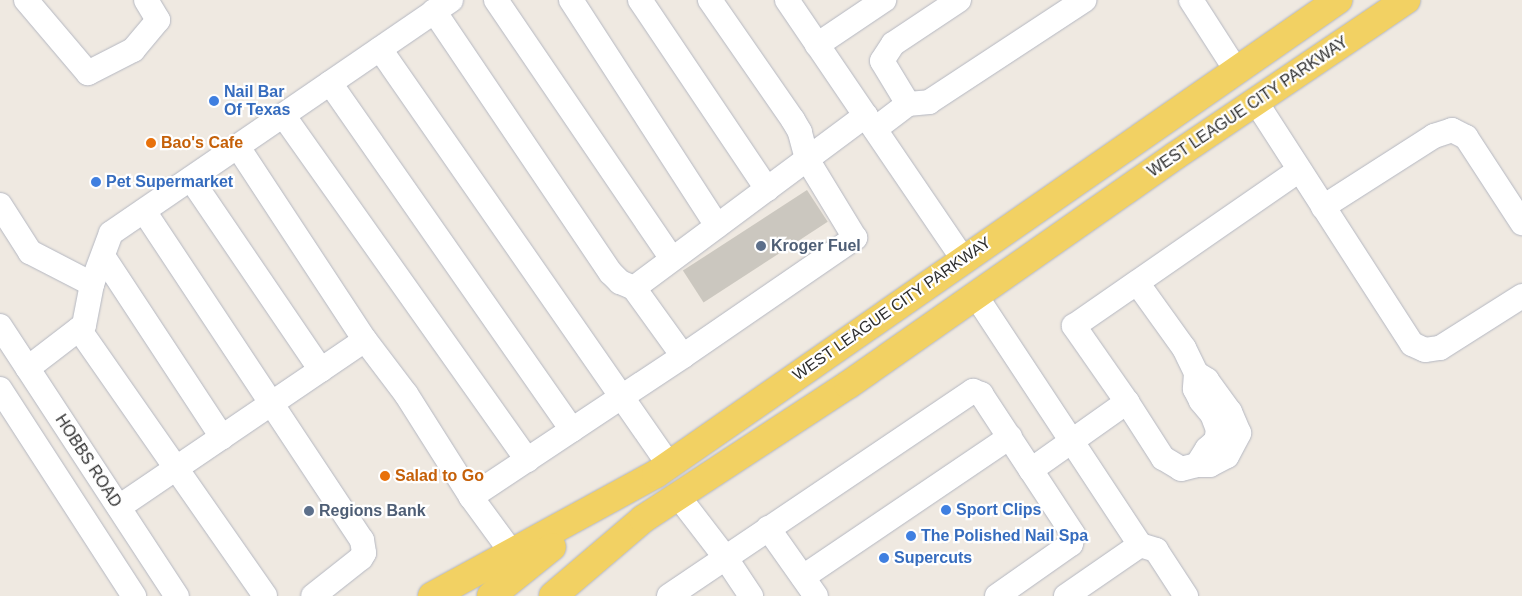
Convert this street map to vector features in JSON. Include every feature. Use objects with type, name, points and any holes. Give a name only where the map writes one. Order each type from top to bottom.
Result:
[{"type":"main road","name":"WEST LEAGUE CITY PARKWAY","points":[[432,596],[662,470],[1338,0]]},
{"type":"main road","name":"WEST LEAGUE CITY PARKWAY","points":[[552,596],[642,519],[848,385],[1406,0]]},
{"type":"main road","points":[[1236,70],[1256,102]]},
{"type":"main road","points":[[963,259],[976,296]]},
{"type":"main road","points":[[491,596],[535,560],[662,470]]},
{"type":"street","points":[[26,0],[88,73],[133,50],[158,20],[146,0]]},
{"type":"street","points":[[496,0],[672,259]]},
{"type":"street","points":[[572,0],[717,226]]},
{"type":"street","points":[[640,0],[767,189]]},
{"type":"street","points":[[471,498],[855,238],[807,159],[800,132],[793,120],[710,0]]},
{"type":"street","points":[[787,0],[963,259]]},
{"type":"street","points":[[817,45],[884,0]]},
{"type":"street","points":[[908,104],[882,61],[893,44],[959,0]]},
{"type":"street","points":[[634,288],[807,159],[870,122],[908,104],[929,102],[1084,0]]},
{"type":"street","points":[[1191,0],[1236,70]]},
{"type":"street","points":[[28,368],[84,324],[92,284],[111,233],[443,6],[611,273],[620,282],[634,288],[683,356]]},
{"type":"street","points":[[380,49],[622,397],[662,470]]},
{"type":"street","points":[[330,83],[572,430]]},
{"type":"street","points":[[1256,102],[1412,344],[1425,350],[1440,348],[1522,296]]},
{"type":"street","points":[[283,115],[527,460]]},
{"type":"street","points":[[1323,207],[1434,136],[1452,130],[1466,137],[1522,223]]},
{"type":"street","points":[[238,147],[365,340],[406,394],[471,498],[512,553]]},
{"type":"street","points":[[1138,284],[1184,348],[1196,373],[1195,389],[1201,401],[1212,414],[1218,430],[1216,441],[1207,449],[1197,465],[1181,469],[1163,458],[1074,326],[1138,284],[1299,170]]},
{"type":"street","points":[[191,179],[320,370]]},
{"type":"street","points":[[0,205],[30,252],[92,284]]},
{"type":"street","points":[[144,211],[272,403],[364,547],[361,558],[313,596]]},
{"type":"street","points":[[102,256],[222,437]]},
{"type":"street","points":[[976,296],[1140,545],[1156,550],[1186,596]]},
{"type":"street","name":"HOBBS ROAD","points":[[0,326],[177,596]]},
{"type":"street","points":[[78,329],[265,596]]},
{"type":"street","points":[[118,507],[365,340]]},
{"type":"street","points":[[0,389],[134,596]]},
{"type":"street","points":[[669,596],[973,391],[981,394],[1073,534],[1071,544],[997,596]]},
{"type":"street","points":[[1031,470],[1127,402]]},
{"type":"street","points":[[768,528],[809,587],[1010,437]]},
{"type":"street","points":[[678,496],[725,557],[751,596]]},
{"type":"street","points":[[1066,596],[1140,545]]},
{"type":"building","points":[[807,190],[828,222],[704,302],[683,271]]},
{"type":"place","name":"Nail Bar Of Texas","points":[[214,101]]},
{"type":"place","name":"Bao's Cafe","points":[[151,143]]},
{"type":"place","name":"Pet Supermarket","points":[[96,182]]},
{"type":"place","name":"Kroger Fuel","points":[[761,246]]},
{"type":"place","name":"Salad to Go","points":[[385,476]]},
{"type":"place","name":"Sport Clips","points":[[946,510]]},
{"type":"place","name":"Regions Bank","points":[[309,511]]},
{"type":"place","name":"The Polished Nail Spa","points":[[911,536]]},
{"type":"place","name":"Supercuts","points":[[884,558]]}]
